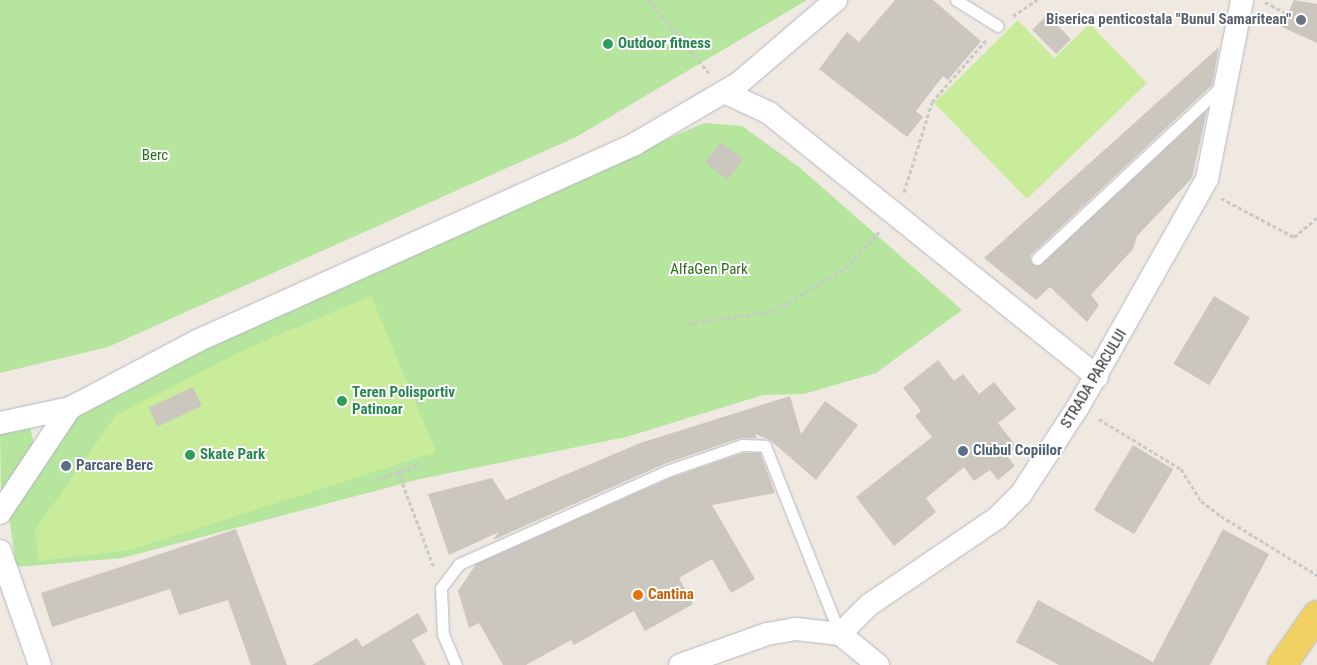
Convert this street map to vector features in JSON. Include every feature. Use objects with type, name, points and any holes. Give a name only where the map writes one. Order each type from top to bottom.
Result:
[{"type":"main road","points":[[1282,665],[1317,614]]},
{"type":"street","points":[[0,423],[70,408],[197,341],[635,144],[724,92],[774,55],[836,0]]},
{"type":"street","name":"STRADA PARCULUI","points":[[840,634],[869,605],[990,523],[1021,494],[1078,407],[1202,188],[1227,81],[1242,0]]},
{"type":"street","points":[[724,92],[769,113],[1097,376]]},
{"type":"street","points":[[0,513],[70,408]]},
{"type":"street","points":[[0,551],[40,665]]},
{"type":"street","points":[[680,665],[767,634],[796,629],[840,634],[878,665]]},
{"type":"lane","points":[[956,0],[998,26]]},
{"type":"lane","points":[[1037,259],[1227,81]]},
{"type":"lane","points":[[456,665],[443,634],[441,588],[459,564],[667,471],[742,445],[765,446],[840,634]]},
{"type":"path","points":[[649,0],[724,92]]},
{"type":"path","points":[[688,323],[772,312],[846,268],[896,215],[932,102],[998,26],[1037,0]]},
{"type":"path","points":[[1260,0],[1288,14]]},
{"type":"path","points":[[1202,188],[1294,237],[1317,218]]},
{"type":"path","points":[[1078,407],[1180,469],[1201,501],[1317,575]]},
{"type":"path","points":[[376,480],[421,464]]},
{"type":"path","points":[[398,471],[441,588]]},
{"type":"green space","name":"Berc","points":[[0,0],[807,0],[576,137],[108,347],[0,373]]},
{"type":"green space","points":[[1018,20],[1054,58],[1090,24],[1147,83],[1027,199],[934,103]]},
{"type":"green space","name":"AlfaGen Park","points":[[704,123],[742,126],[799,167],[962,310],[876,373],[804,394],[763,395],[626,437],[420,479],[122,558],[16,567],[9,515],[83,408],[162,366]]},
{"type":"green space","points":[[371,296],[436,452],[130,550],[38,561],[35,530],[116,415],[246,349]]},
{"type":"green space","points":[[30,427],[34,444],[7,489],[1,490],[0,432]]},
{"type":"building","points":[[895,0],[933,0],[981,41],[948,80],[943,76],[916,111],[923,117],[907,137],[819,69],[847,32],[859,42]]},
{"type":"building","name":"Biserica penticostala \"Bunul Samaritean\"","points":[[1294,0],[1317,4],[1317,43],[1282,27]]},
{"type":"building","points":[[1047,15],[1071,39],[1056,54],[1032,30]]},
{"type":"building","points":[[1219,47],[1212,85],[1030,256],[1032,264],[1042,264],[1207,110],[1192,178],[1137,236],[1133,249],[1091,295],[1099,305],[1087,322],[1050,287],[1036,300],[984,258]]},
{"type":"building","points":[[721,142],[743,159],[727,180],[705,162]]},
{"type":"building","points":[[1214,296],[1250,318],[1209,385],[1173,364]]},
{"type":"building","name":"Clubul Copiilor","points":[[938,360],[954,381],[963,374],[979,394],[994,382],[1016,409],[998,423],[1017,447],[1006,455],[1015,466],[998,480],[990,470],[974,481],[964,467],[926,498],[936,512],[894,546],[856,497],[932,437],[915,416],[921,411],[903,388]]},
{"type":"building","points":[[193,387],[202,406],[157,427],[149,408]]},
{"type":"building","points":[[790,396],[801,434],[825,401],[858,425],[816,480],[770,440],[755,434],[757,438],[740,438],[664,464],[493,540],[499,532],[449,555],[428,494],[492,478],[506,500],[640,443]]},
{"type":"building","points":[[1133,445],[1173,469],[1134,534],[1094,510]]},
{"type":"building","points":[[743,453],[760,453],[775,493],[712,505],[755,579],[731,593],[712,559],[679,578],[693,604],[645,631],[634,611],[574,645],[571,640],[526,665],[503,665],[479,623],[469,628],[458,591],[476,564],[670,478]]},
{"type":"building","points":[[236,529],[287,665],[251,665],[228,600],[179,615],[170,589],[52,627],[41,593]]},
{"type":"building","points":[[1223,529],[1269,554],[1210,665],[1059,665],[1016,642],[1038,600],[1153,662]]},
{"type":"building","points":[[418,613],[428,631],[412,640],[426,665],[312,665],[357,638],[362,647]]},
{"type":"place","name":"Biserica penticostala \"Bunul Samaritean\"","points":[[1301,20]]},
{"type":"place","name":"Outdoor fitness","points":[[608,44]]},
{"type":"place","name":"Teren Polisportiv Patinoar","points":[[342,401]]},
{"type":"place","name":"Clubul Copiilor","points":[[963,451]]},
{"type":"place","name":"Skate Park","points":[[190,455]]},
{"type":"place","name":"Parcare Berc","points":[[66,466]]},
{"type":"place","name":"Cantina","points":[[638,595]]}]
